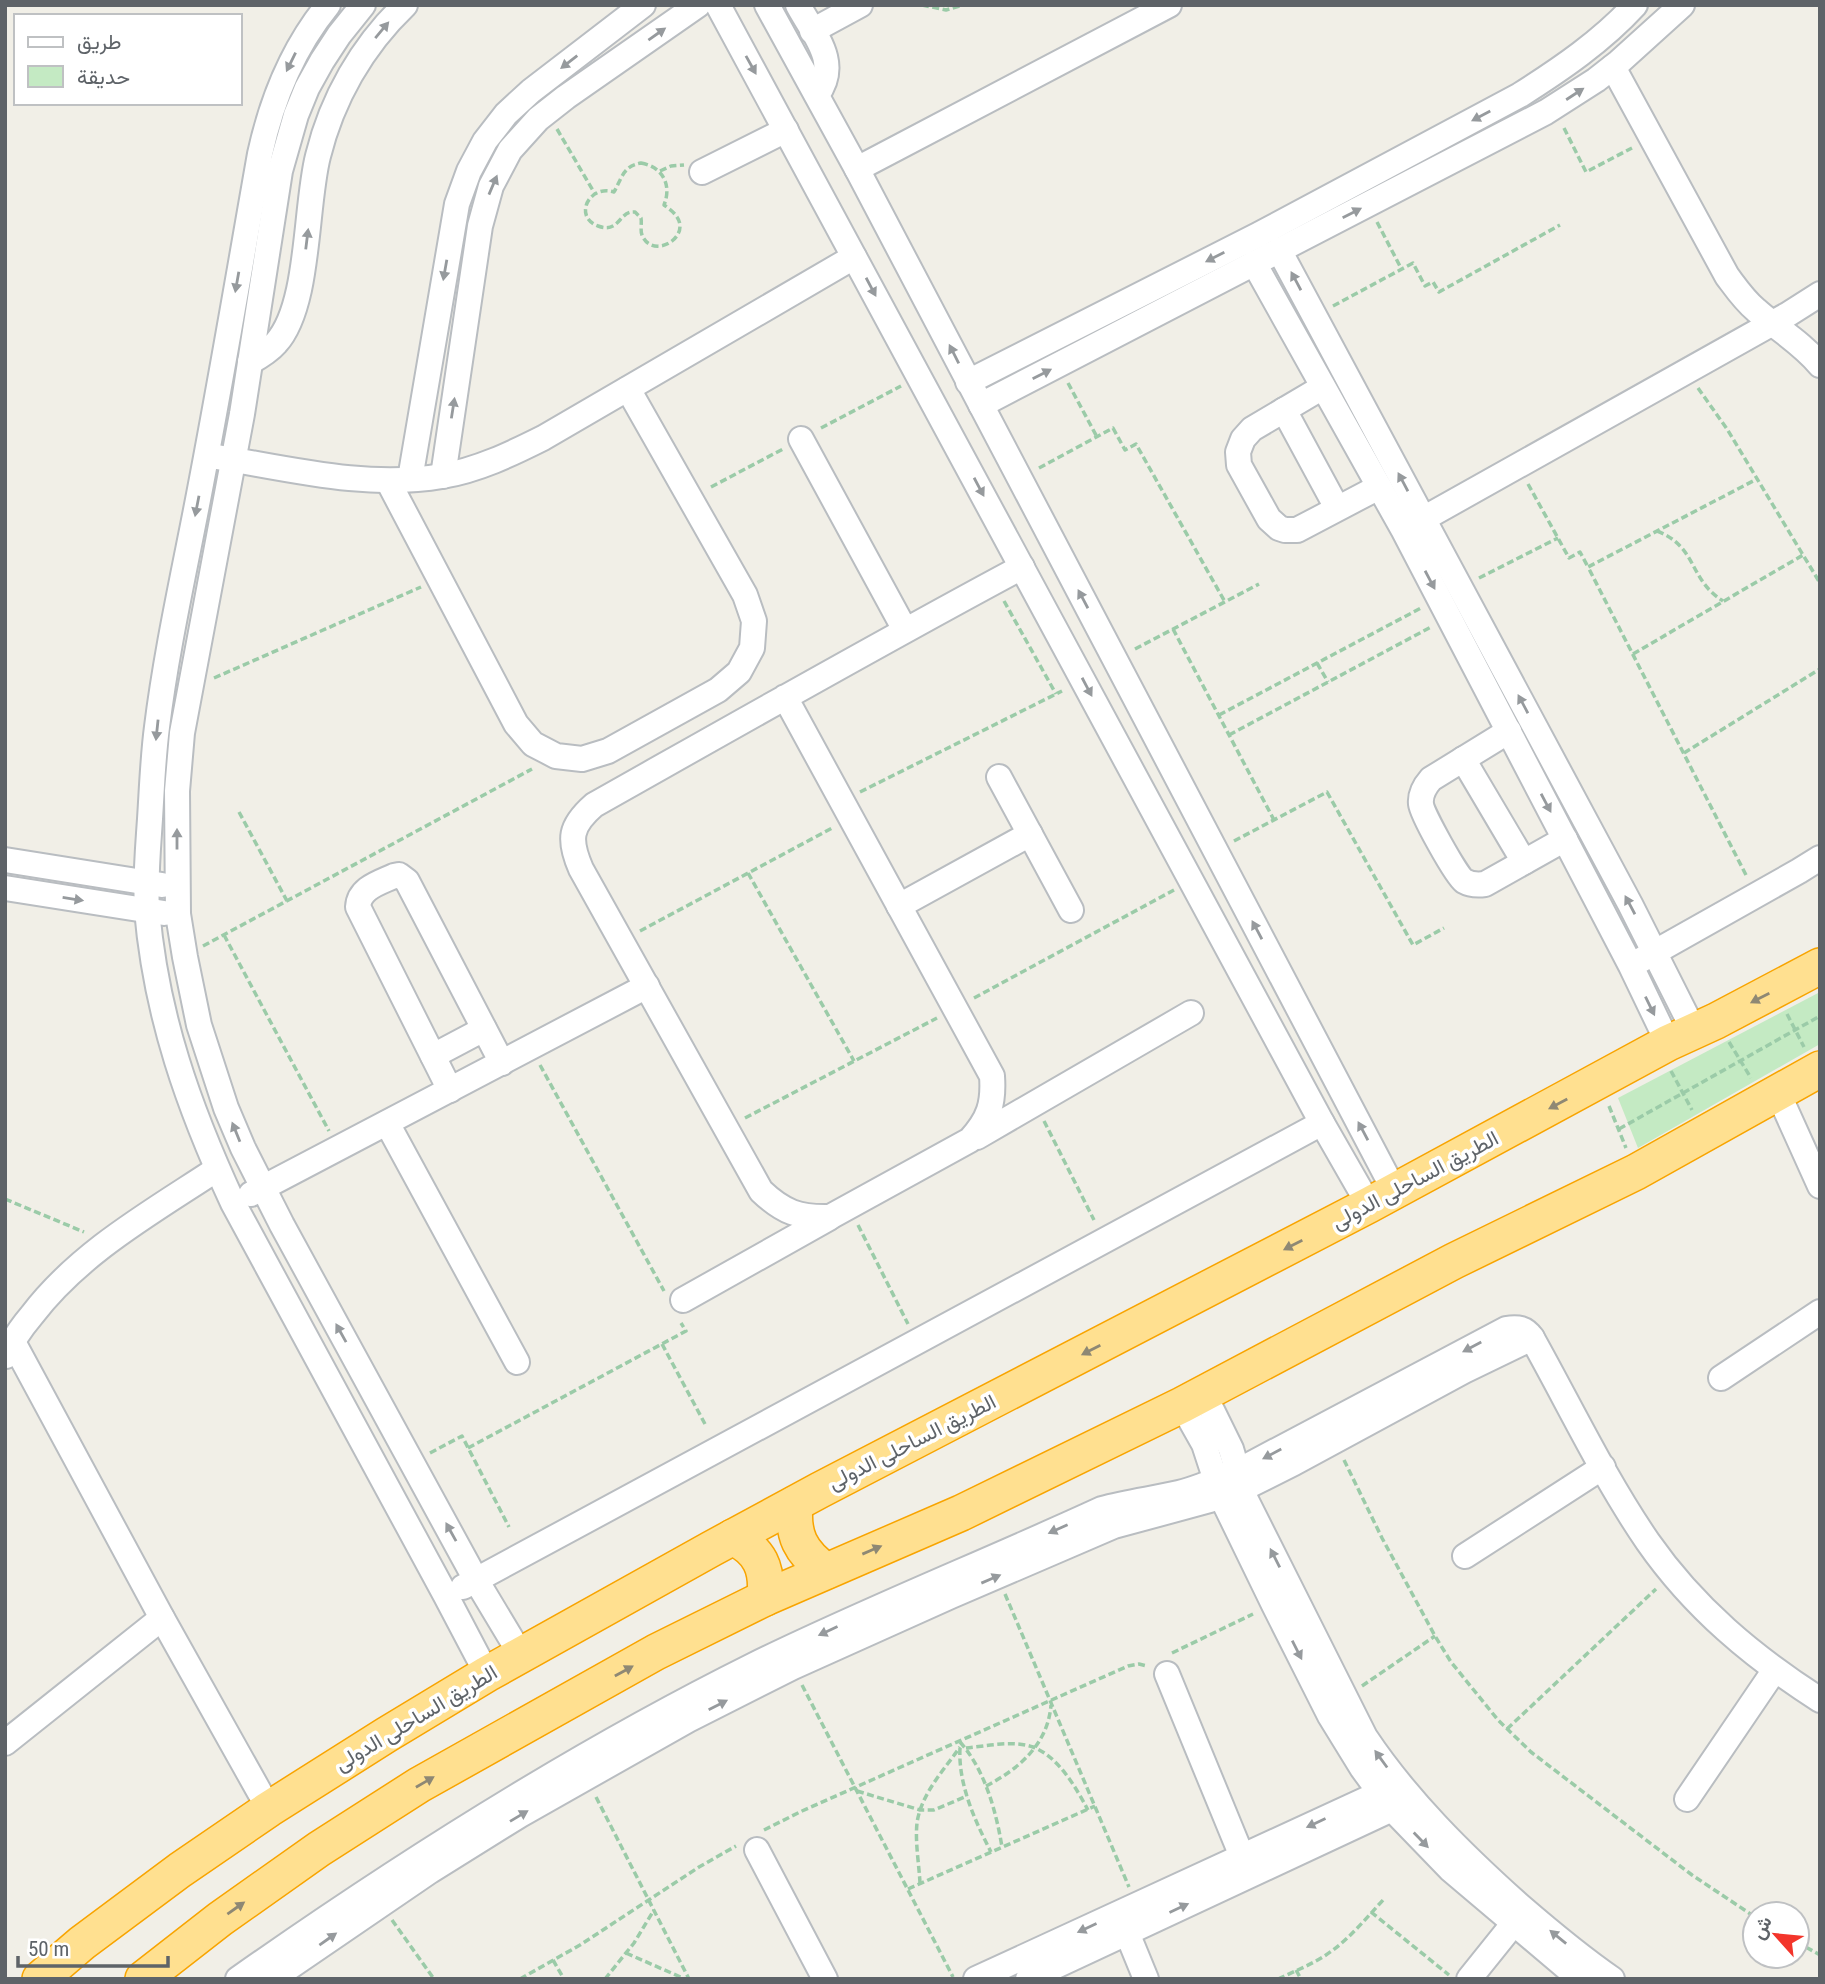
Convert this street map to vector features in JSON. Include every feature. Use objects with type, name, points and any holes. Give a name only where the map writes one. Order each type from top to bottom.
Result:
[{"type":"highway","name":"الطريق الساحلى الدولى","points":[[40,1979],[82,1943],[158,1886],[269,1809],[487,1674],[795,1504],[1382,1199],[1599,1081],[1820,966]]},
{"type":"highway","points":[[142,1979],[220,1919],[319,1849],[419,1785],[656,1652],[765,1598],[961,1513],[1193,1399],[1454,1261],[1636,1172],[1818,1070]]},
{"type":"highway","points":[[795,1504],[793,1520],[796,1535],[808,1555],[826,1571]]},
{"type":"highway","points":[[733,1537],[746,1544],[757,1555],[766,1583],[765,1598]]},
{"type":"street","points":[[328,5],[296,51],[280,84],[260,154],[207,456],[164,675],[157,729],[146,883],[147,911],[157,980],[169,1035],[185,1089],[217,1169],[487,1674]]},
{"type":"street","points":[[363,5],[339,35],[307,88],[286,142],[278,180],[250,362],[189,689],[179,762],[178,914],[200,1025],[226,1108],[243,1149],[476,1580],[521,1656]]},
{"type":"street","points":[[250,362],[277,342],[293,313],[307,239],[312,183],[324,132],[334,107],[360,59],[405,5]]},
{"type":"street","points":[[628,389],[745,595],[754,621],[752,648],[739,672],[718,690],[608,751],[582,759],[556,757],[533,744],[516,724],[439,579],[399,480],[457,204],[469,171],[485,141],[506,114],[531,91],[643,5]]},
{"type":"street","points":[[443,476],[480,226],[491,186],[510,150],[538,120],[566,97],[698,5]]},
{"type":"street","points":[[718,5],[1322,1123],[1382,1199]]},
{"type":"street","points":[[767,5],[857,169],[1215,851],[1382,1199]]},
{"type":"street","points":[[798,5],[826,56],[825,81],[817,95]]},
{"type":"street","points":[[812,31],[860,5]]},
{"type":"street","points":[[857,169],[1137,13],[1169,5]]},
{"type":"street","points":[[968,382],[1258,235],[1520,94],[1595,43],[1635,5]]},
{"type":"street","points":[[981,405],[1544,113],[1613,67],[1651,36],[1682,5]]},
{"type":"street","points":[[1613,67],[1727,276],[1755,310],[1802,345],[1820,365]]},
{"type":"street","points":[[1520,94],[1544,113]]},
{"type":"street","points":[[702,172],[786,130]]},
{"type":"street","points":[[1279,250],[1423,519],[1450,601],[1509,731],[1631,966],[1684,1036]]},
{"type":"street","points":[[207,456],[351,478],[399,480],[443,476],[494,462],[543,438],[855,257]]},
{"type":"street","points":[[1254,263],[1379,487],[1450,601],[1654,952],[1684,1036]]},
{"type":"street","points":[[1423,519],[1820,294]]},
{"type":"street","points":[[1323,387],[1247,433],[1238,452],[1239,465],[1269,519],[1279,528],[1297,530],[1379,487]]},
{"type":"street","points":[[1284,410],[1337,508]]},
{"type":"street","points":[[801,439],[905,630]]},
{"type":"street","points":[[840,1212],[810,1218],[775,1204],[761,1191],[573,852],[573,834],[581,817],[594,805],[1022,567]]},
{"type":"street","points":[[785,697],[992,1076],[990,1111],[982,1127],[970,1140]]},
{"type":"street","points":[[1509,731],[1430,779],[1421,797],[1422,811],[1457,873],[1466,883],[1485,884],[1565,838]]},
{"type":"street","points":[[1463,759],[1524,862]]},
{"type":"street","points":[[999,777],[1071,910]]},
{"type":"street","points":[[899,906],[1030,834]]},
{"type":"street","points":[[1631,966],[1820,858]]},
{"type":"street","points":[[5,860],[177,887]]},
{"type":"street","points":[[450,1090],[358,907],[358,901],[364,891],[394,876],[404,877],[502,1063]]},
{"type":"street","points":[[5,888],[178,914]]},
{"type":"street","points":[[233,1203],[647,986]]},
{"type":"street","points":[[676,1305],[1191,1013]]},
{"type":"street","points":[[433,1056],[484,1029]]},
{"type":"street","points":[[1771,1096],[1820,1186]]},
{"type":"street","points":[[387,1123],[517,1362]]},
{"type":"street","points":[[446,1596],[1322,1123]]},
{"type":"street","points":[[217,1169],[108,1242],[51,1291],[9,1349],[269,1809]]},
{"type":"street","points":[[1721,1378],[1820,1311]]},
{"type":"street","points":[[272,1979],[381,1904],[520,1815],[688,1720],[793,1667],[997,1576],[1114,1526],[1229,1484],[1506,1329],[1519,1328],[1532,1338],[1625,1506],[1672,1574],[1740,1643],[1774,1671],[1820,1700]]},
{"type":"street","points":[[238,1979],[418,1856],[511,1798],[755,1665],[1102,1509],[1130,1501],[1267,1478],[1464,1371],[1532,1338]]},
{"type":"street","points":[[1193,1399],[1208,1455],[1229,1484],[1365,1737],[1381,1761],[1396,1797]]},
{"type":"street","points":[[1465,1556],[1603,1466]]},
{"type":"street","points":[[1229,1484],[1274,1605],[1330,1716],[1351,1751],[1396,1797],[1469,1858],[1519,1917],[1580,1979]]},
{"type":"street","points":[[5,1743],[162,1618]]},
{"type":"street","points":[[1162,1666],[1246,1866]]},
{"type":"street","points":[[1687,1799],[1774,1671]]},
{"type":"street","points":[[976,1979],[1246,1866],[1396,1797]]},
{"type":"street","points":[[753,1842],[825,1979]]},
{"type":"street","points":[[1028,1979],[1127,1917]]},
{"type":"street","points":[[1127,1917],[1146,1979]]},
{"type":"street","points":[[1469,1979],[1519,1917]]},
{"type":"street","points":[[1519,1917],[1572,1949],[1612,1979]]},
{"type":"path","points":[[922,5],[946,10],[963,5]]},
{"type":"path","points":[[547,112],[595,194]]},
{"type":"path","points":[[1544,113],[1586,172],[1652,138]]},
{"type":"path","points":[[649,164],[660,172],[667,183],[664,205],[677,216],[679,222],[674,240],[664,246],[652,245],[644,238],[641,218],[630,211],[613,226],[596,226],[588,219],[586,210],[590,198],[595,194],[608,190],[614,192],[621,175],[630,166],[649,164]]},
{"type":"path","points":[[1368,204],[1402,270]]},
{"type":"path","points":[[1314,316],[1413,263],[1425,286],[1433,282],[1439,292],[1560,225]]},
{"type":"path","points":[[1059,365],[1097,437]]},
{"type":"path","points":[[1686,372],[1727,429],[1820,583]]},
{"type":"path","points":[[1020,479],[1114,428],[1125,450],[1136,444],[1225,602]]},
{"type":"path","points":[[1519,466],[1569,558],[1580,552],[1588,566],[1756,895]]},
{"type":"path","points":[[1588,566],[1757,479]]},
{"type":"path","points":[[1657,531],[1677,541],[1705,587],[1724,601]]},
{"type":"path","points":[[1229,735],[1328,682],[1450,601],[1558,538]]},
{"type":"path","points":[[1633,653],[1803,555]]},
{"type":"path","points":[[189,689],[439,579]]},
{"type":"path","points":[[994,582],[1056,694]]},
{"type":"path","points":[[1114,659],[1259,584]]},
{"type":"path","points":[[1219,715],[1317,663],[1450,601]]},
{"type":"path","points":[[1173,628],[1274,820]]},
{"type":"path","points":[[1317,663],[1328,682]]},
{"type":"path","points":[[1684,753],[1820,669]]},
{"type":"path","points":[[621,940],[748,873],[846,810],[1083,680]]},
{"type":"path","points":[[185,957],[530,771],[547,751]]},
{"type":"path","points":[[1215,851],[1327,792],[1413,945],[1444,929]]},
{"type":"path","points":[[239,812],[287,901]]},
{"type":"path","points":[[748,873],[854,1061]]},
{"type":"path","points":[[224,935],[338,1148]]},
{"type":"path","points":[[1775,990],[1818,1070]]},
{"type":"path","points":[[1619,1129],[1820,1016]]},
{"type":"path","points":[[1705,1134],[1683,1093],[1684,1036],[1741,1061],[1771,1096]]},
{"type":"path","points":[[468,1448],[686,1331],[676,1305],[531,1047]]},
{"type":"path","points":[[1599,1081],[1636,1172]]},
{"type":"path","points":[[1035,1103],[1104,1241]]},
{"type":"path","points":[[5,1199],[108,1242]]},
{"type":"path","points":[[840,1212],[916,1342]]},
{"type":"path","points":[[662,1344],[705,1424]]},
{"type":"path","points":[[412,1462],[462,1436],[509,1527]]},
{"type":"path","points":[[1334,1440],[1382,1538],[1435,1636],[1451,1662],[1507,1729],[1531,1752],[1741,1907]]},
{"type":"path","points":[[1507,1729],[1672,1574]]},
{"type":"path","points":[[997,1576],[1095,1806],[1127,1917]]},
{"type":"path","points":[[520,1979],[649,1900],[856,1789],[1128,1666],[1162,1666],[1181,1647],[1274,1605]]},
{"type":"path","points":[[1345,1698],[1435,1636]]},
{"type":"path","points":[[793,1667],[954,1979]]},
{"type":"path","points":[[986,1786],[1007,1774],[1035,1748],[1047,1727],[1051,1702]]},
{"type":"path","points":[[960,1744],[966,1748],[986,1786],[995,1810],[1002,1847]]},
{"type":"path","points":[[960,1744],[967,1796],[991,1852]]},
{"type":"path","points":[[920,1883],[916,1832],[920,1810],[960,1744]]},
{"type":"path","points":[[966,1748],[1000,1745],[1035,1748],[1058,1766],[1080,1794],[1088,1810]]},
{"type":"path","points":[[585,1777],[687,1979]]},
{"type":"path","points":[[856,1789],[920,1810],[934,1810],[967,1796]]},
{"type":"path","points":[[908,1889],[1095,1806]]},
{"type":"path","points":[[1278,1979],[1342,1943],[1385,1898]]},
{"type":"path","points":[[381,1904],[434,1979]]},
{"type":"path","points":[[605,1979],[626,1953],[654,1909]]},
{"type":"path","points":[[1371,1912],[1454,1979]]},
{"type":"path","points":[[626,1953],[687,1979]]},
{"type":"path","points":[[553,1960],[565,1979]]},
{"type":"path","points":[[1296,1970],[1301,1979]]},
{"type":"path","points":[[576,1979],[583,1979]]},
{"type":"green space","points":[[1820,992],[1820,1044],[1638,1148],[1618,1098]]}]
